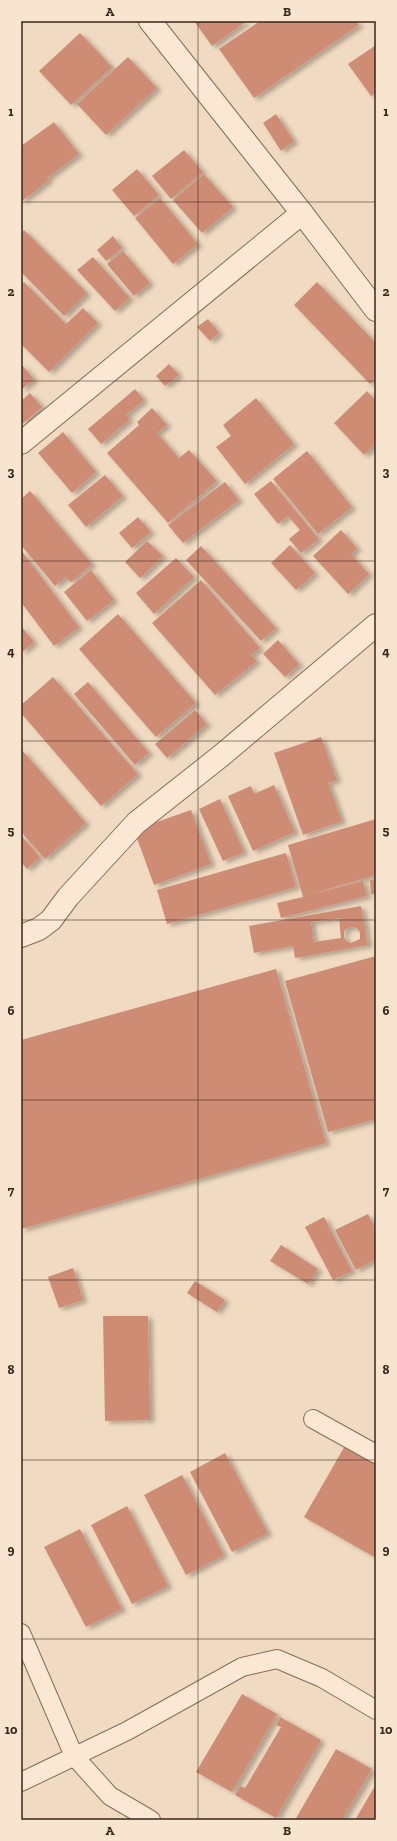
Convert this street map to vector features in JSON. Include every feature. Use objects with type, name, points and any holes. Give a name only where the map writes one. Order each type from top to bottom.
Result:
[{"type":"street","points":[[150,21],[302,212],[376,310]]},
{"type":"street","points":[[21,443],[302,212]]},
{"type":"street","points":[[21,936],[39,929],[52,920],[68,897],[136,823],[222,755],[376,625]]},
{"type":"lane","points":[[313,1419],[376,1454]]},
{"type":"lane","points":[[21,1633],[74,1756],[110,1796],[151,1820]]},
{"type":"lane","points":[[21,1782],[127,1731],[242,1667],[277,1659],[322,1678],[376,1710]]},
{"type":"building","points":[[194,21],[247,21],[212,46]]},
{"type":"building","points":[[260,21],[356,21],[359,25],[254,98],[219,49]]},
{"type":"building","points":[[80,33],[112,67],[71,105],[39,71]]},
{"type":"building","points":[[376,45],[376,97],[374,94],[371,96],[348,64]]},
{"type":"building","points":[[128,57],[157,88],[106,135],[77,104]]},
{"type":"building","points":[[276,114],[294,141],[281,151],[263,123]]},
{"type":"building","points":[[54,122],[79,154],[47,178],[49,180],[21,202],[21,146]]},
{"type":"building","points":[[184,150],[203,172],[171,199],[152,176]]},
{"type":"building","points":[[137,169],[159,195],[134,216],[112,190]]},
{"type":"building","points":[[204,174],[233,207],[202,233],[173,200]]},
{"type":"building","points":[[160,198],[198,244],[173,264],[135,218]]},
{"type":"building","points":[[24,230],[87,293],[64,316],[21,272],[21,233]]},
{"type":"building","points":[[113,236],[122,248],[106,261],[97,250]]},
{"type":"building","points":[[123,251],[150,283],[134,296],[107,264]]},
{"type":"building","points":[[93,257],[130,298],[115,311],[77,270]]},
{"type":"building","points":[[24,282],[66,324],[83,308],[98,323],[49,372],[21,344],[21,284]]},
{"type":"building","points":[[317,282],[376,343],[376,378],[370,384],[294,305]]},
{"type":"building","points":[[208,319],[219,333],[210,341],[197,327]]},
{"type":"building","points":[[21,364],[34,379],[21,390]]},
{"type":"building","points":[[169,364],[179,375],[165,386],[156,376]]},
{"type":"building","points":[[135,389],[144,400],[126,415],[130,419],[101,444],[88,429]]},
{"type":"building","points":[[367,391],[376,401],[376,443],[364,455],[334,423]]},
{"type":"building","points":[[30,393],[42,407],[21,425],[21,401]]},
{"type":"building","points":[[256,398],[294,444],[245,484],[216,447],[231,436],[223,425]]},
{"type":"building","points":[[152,408],[167,425],[157,433],[179,458],[189,450],[217,481],[168,523],[107,453],[139,425],[137,422]]},
{"type":"building","points":[[63,432],[96,472],[72,493],[38,453]]},
{"type":"building","points":[[307,451],[352,507],[318,534],[273,479]]},
{"type":"building","points":[[105,475],[123,496],[86,527],[68,505]]},
{"type":"building","points":[[271,481],[319,539],[301,553],[289,539],[300,530],[288,516],[278,524],[254,494]]},
{"type":"building","points":[[225,482],[239,500],[183,543],[168,525]]},
{"type":"building","points":[[30,491],[92,564],[71,582],[66,577],[55,586],[21,545],[21,499]]},
{"type":"building","points":[[138,517],[151,532],[132,548],[119,533]]},
{"type":"building","points":[[341,530],[357,548],[351,554],[369,574],[348,594],[313,556]]},
{"type":"building","points":[[147,541],[163,556],[140,578],[125,562]]},
{"type":"building","points":[[290,545],[315,573],[296,590],[271,563]]},
{"type":"building","points":[[201,546],[276,628],[261,641],[186,560]]},
{"type":"building","points":[[21,550],[79,627],[54,646],[21,602]]},
{"type":"building","points":[[176,558],[194,577],[154,614],[136,593]]},
{"type":"building","points":[[91,570],[114,600],[87,621],[64,592]]},
{"type":"building","points":[[201,580],[260,648],[251,655],[257,661],[215,695],[152,623]]},
{"type":"building","points":[[118,614],[196,703],[156,737],[79,649]]},
{"type":"building","points":[[21,626],[34,642],[21,653]]},
{"type":"building","points":[[278,640],[299,664],[285,677],[263,654]]},
{"type":"building","points":[[53,677],[138,774],[101,806],[21,713],[21,705]]},
{"type":"building","points":[[88,682],[149,753],[135,765],[74,694]]},
{"type":"building","points":[[195,710],[207,724],[167,758],[155,744]]},
{"type":"building","points":[[321,737],[337,780],[328,783],[342,821],[303,835],[274,753]]},
{"type":"building","points":[[21,749],[86,823],[45,859],[21,832]]},
{"type":"building","points":[[274,785],[295,832],[253,851],[228,796],[251,786],[254,794]]},
{"type":"building","points":[[220,799],[244,852],[223,861],[199,809]]},
{"type":"building","points":[[191,810],[211,864],[154,885],[134,830]]},
{"type":"building","points":[[376,819],[376,875],[308,895],[363,881],[367,896],[281,918],[277,903],[303,897],[288,845]]},
{"type":"building","points":[[21,835],[40,857],[27,869],[21,862]]},
{"type":"building","points":[[286,853],[296,887],[167,924],[157,890]]},
{"type":"building","points":[[376,879],[376,894],[371,894],[370,880]]},
{"type":"building","points":[[361,906],[368,945],[295,958],[293,946],[254,953],[249,926]],"holes":[[[339,918],[341,938],[314,942],[311,922]],[[353,927],[358,929],[360,939],[351,943],[346,941],[344,931]]]},
{"type":"building","points":[[376,956],[376,1119],[328,1132],[285,981]]},
{"type":"building","points":[[276,969],[326,1143],[21,1229],[21,1040]]},
{"type":"building","points":[[368,1214],[376,1230],[376,1259],[356,1270],[335,1230]]},
{"type":"building","points":[[324,1217],[352,1271],[333,1280],[305,1227]]},
{"type":"building","points":[[281,1245],[318,1269],[308,1284],[270,1261]]},
{"type":"building","points":[[73,1268],[83,1300],[59,1308],[48,1277]]},
{"type":"building","points":[[195,1281],[225,1300],[217,1312],[187,1293]]},
{"type":"building","points":[[103,1316],[148,1316],[150,1420],[105,1421]]},
{"type":"building","points":[[346,1444],[376,1462],[376,1558],[304,1517]]},
{"type":"building","points":[[225,1453],[268,1533],[232,1552],[190,1472]]},
{"type":"building","points":[[182,1475],[224,1555],[186,1575],[144,1495]]},
{"type":"building","points":[[127,1506],[168,1586],[132,1604],[91,1525]]},
{"type":"building","points":[[80,1529],[122,1609],[86,1627],[44,1547]]},
{"type":"building","points":[[242,1694],[277,1714],[232,1792],[196,1772]]},
{"type":"building","points":[[280,1717],[321,1740],[276,1818],[235,1795],[240,1786],[245,1788],[281,1727],[276,1725]]},
{"type":"building","points":[[336,1749],[372,1769],[342,1820],[295,1820]]},
{"type":"building","points":[[376,1784],[376,1820],[355,1820]]}]
